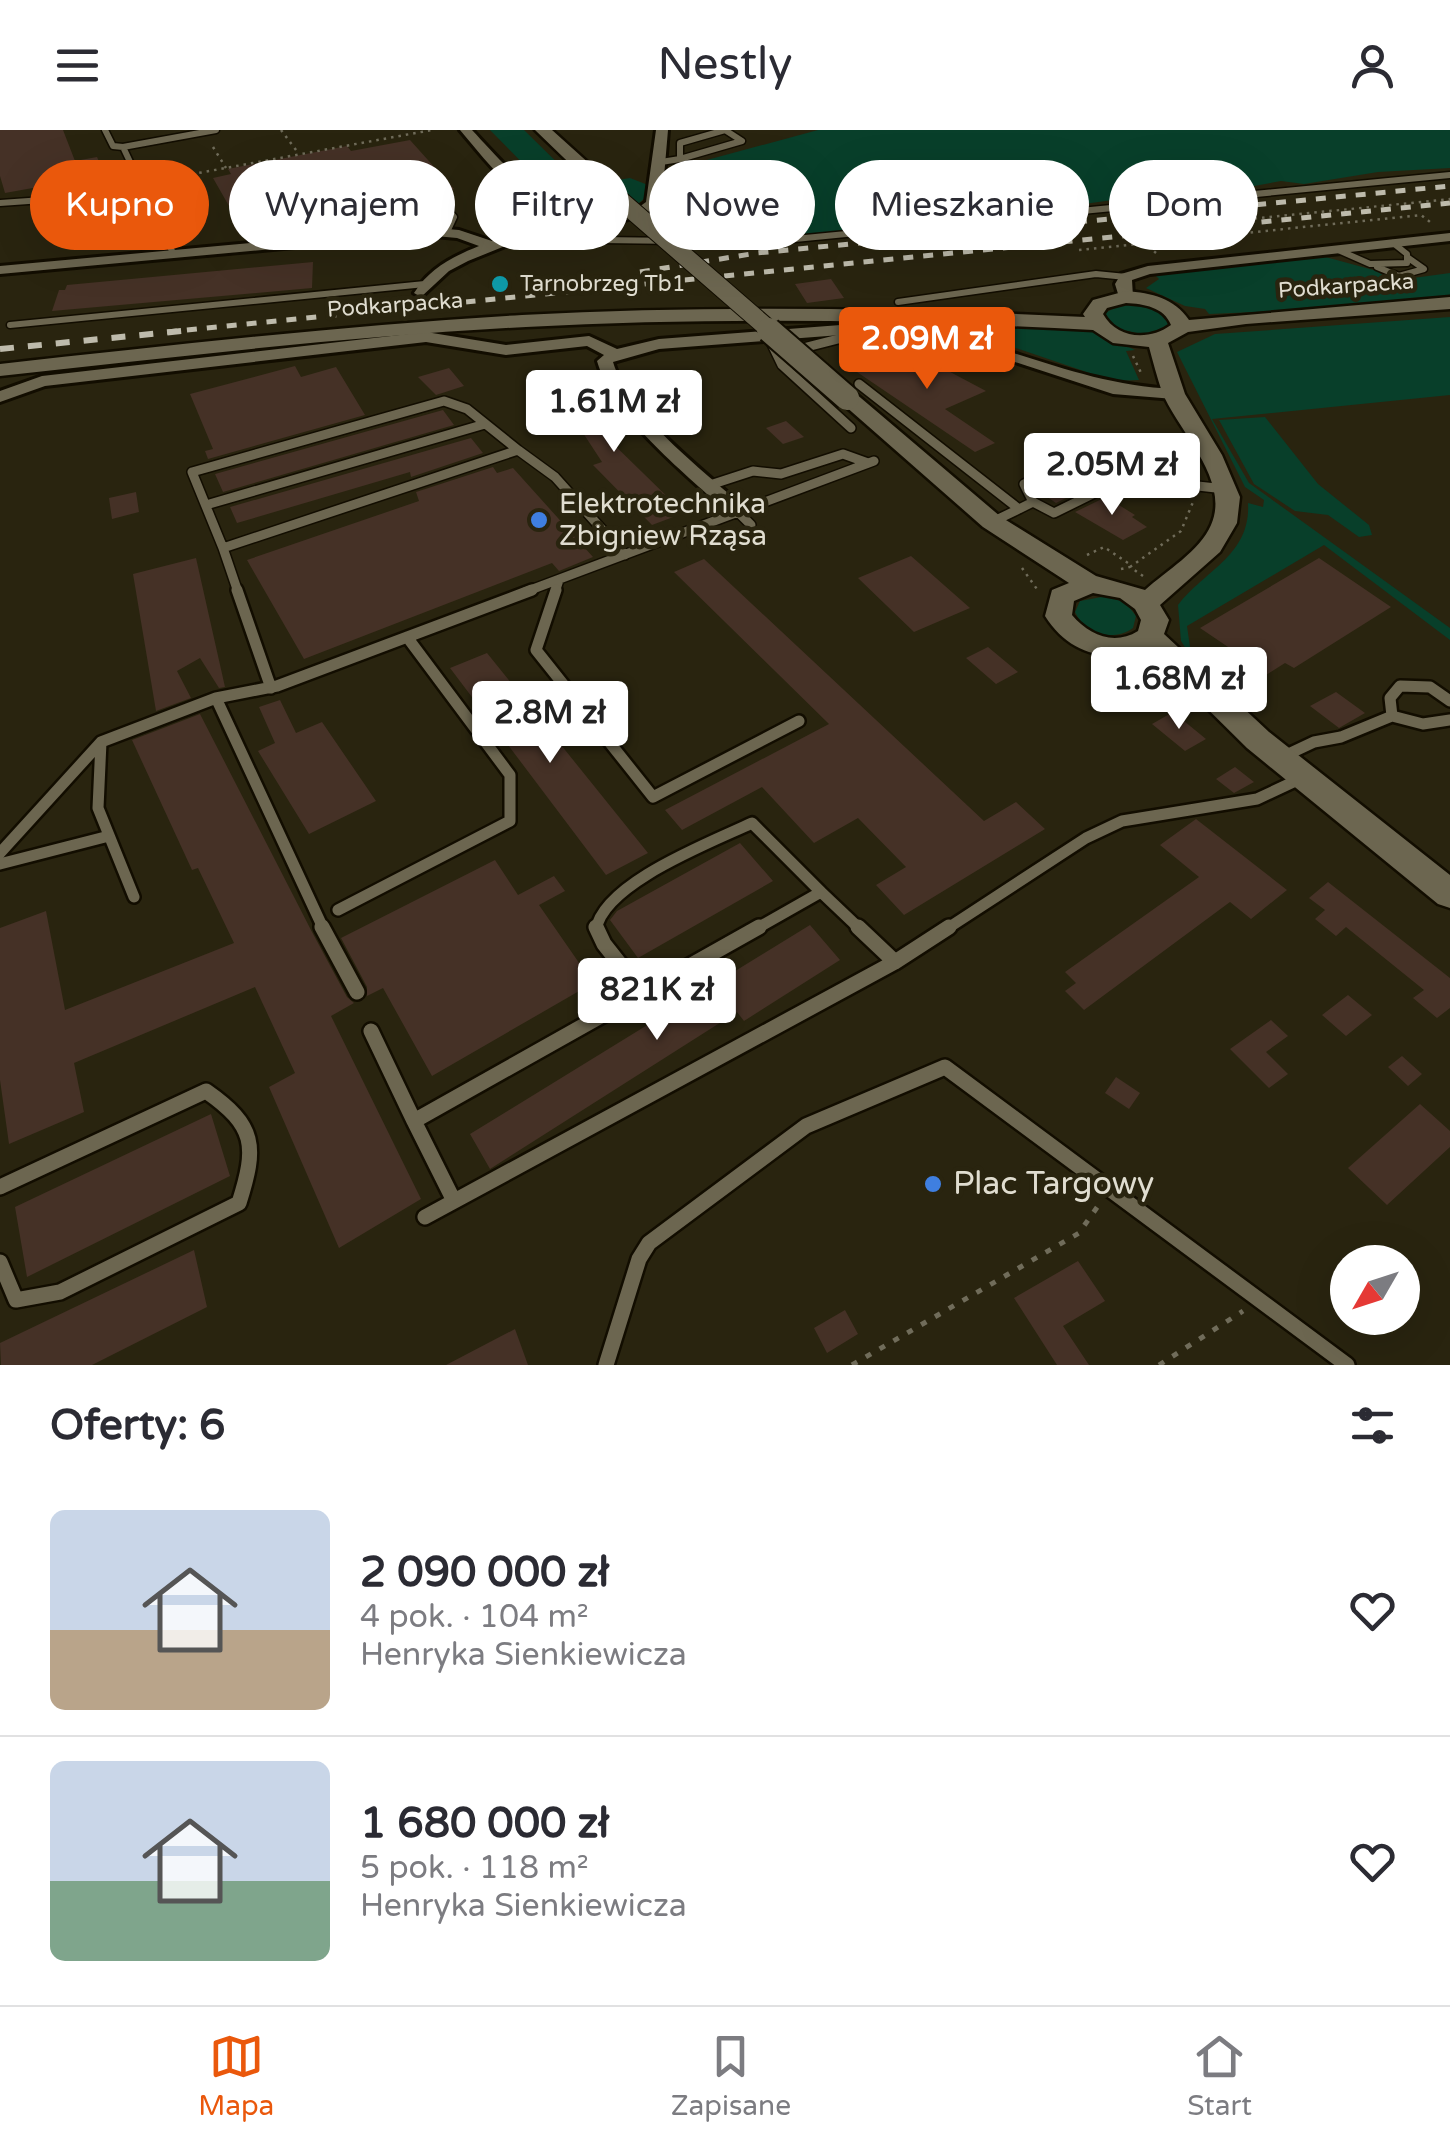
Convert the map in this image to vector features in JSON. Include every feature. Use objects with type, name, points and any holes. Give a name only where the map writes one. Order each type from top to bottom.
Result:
[{"type":"main road","points":[[543,130],[853,391],[992,522],[1061,596]]},
{"type":"main road","points":[[1126,287],[1178,319],[1172,336],[1148,341],[1106,332],[1096,316],[1107,300],[1126,287]]},
{"type":"main road","name":"Podkarpacka","points":[[1178,319],[1450,303]]},
{"type":"main road","name":"Podkarpacka","points":[[0,370],[276,340],[556,319],[1096,316]]},
{"type":"main road","points":[[1061,596],[1090,584],[1126,577],[1193,541],[1207,521],[1217,488],[1210,456],[1169,383],[1153,364],[1148,341]]},
{"type":"main road","points":[[1146,604],[1211,546],[1225,523],[1228,497],[1217,488]]},
{"type":"main road","points":[[992,522],[1090,584]]},
{"type":"main road","points":[[1126,577],[1155,620],[1140,655]]},
{"type":"main road","points":[[1061,596],[1058,616],[1076,636],[1140,655],[1280,758],[1450,894]]},
{"type":"street","points":[[466,130],[495,160]]},
{"type":"street","points":[[662,130],[662,160]]},
{"type":"street","points":[[1126,287],[1199,263],[1450,237]]},
{"type":"street","points":[[0,270],[229,248]]},
{"type":"street","points":[[422,288],[446,266],[489,250]]},
{"type":"street","points":[[737,511],[630,406],[605,372],[605,362],[632,348],[852,327],[941,332],[1108,388],[1169,383]]},
{"type":"street","points":[[0,397],[42,381],[426,337],[506,350],[588,341],[616,354]]},
{"type":"lane","points":[[105,130],[113,146],[123,147],[216,130]]},
{"type":"lane","points":[[674,160],[680,159],[742,140],[725,130],[690,138],[678,146],[680,159]]},
{"type":"lane","points":[[123,147],[129,160]]},
{"type":"lane","points":[[629,240],[764,242],[1450,175]]},
{"type":"lane","points":[[0,203],[30,201]]},
{"type":"lane","points":[[1336,250],[1349,259],[1398,276],[1422,272],[1424,269],[1393,243]]},
{"type":"lane","points":[[171,250],[173,254]]},
{"type":"lane","points":[[1377,267],[1407,263],[1408,257]]},
{"type":"lane","points":[[898,302],[1096,274],[1126,287]]},
{"type":"lane","points":[[10,325],[422,288]]},
{"type":"lane","points":[[776,355],[850,336],[852,327]]},
{"type":"lane","points":[[767,334],[782,365],[851,428]]},
{"type":"lane","points":[[853,391],[1018,509]]},
{"type":"lane","points":[[271,688],[223,548],[192,472],[444,401],[467,409],[555,476],[625,555]]},
{"type":"lane","points":[[206,505],[485,424]]},
{"type":"lane","points":[[223,548],[518,450]]},
{"type":"lane","points":[[0,853],[102,742],[216,698],[271,688],[871,462],[843,454],[781,474],[753,472],[710,486]]},
{"type":"lane","points":[[1125,478],[1054,513],[1033,502],[1024,484],[1074,460],[1125,478],[1217,488]]},
{"type":"lane","points":[[781,474],[797,489]]},
{"type":"lane","points":[[992,522],[1033,502]]},
{"type":"lane","points":[[737,511],[750,525]]},
{"type":"lane","points":[[560,580],[536,650],[653,797],[799,721]]},
{"type":"lane","points":[[338,910],[510,820],[510,775],[407,638]]},
{"type":"lane","points":[[1392,716],[1390,698],[1400,686],[1430,687],[1450,701]]},
{"type":"lane","points":[[216,698],[299,883],[357,992]]},
{"type":"lane","points":[[426,1217],[895,962],[1086,838],[1122,821],[1257,799],[1280,758],[1392,716],[1423,724],[1450,720]]},
{"type":"lane","points":[[102,742],[98,808],[134,897]]},
{"type":"lane","points":[[642,992],[596,930],[596,915],[606,903],[671,862],[752,823],[895,962]]},
{"type":"lane","points":[[0,864],[108,836]]},
{"type":"lane","points":[[414,1121],[821,892]]},
{"type":"lane","points":[[371,1031],[454,1201]]},
{"type":"lane","points":[[606,1365],[640,1259],[649,1243],[806,1126],[945,1067],[1347,1365]]},
{"type":"lane","points":[[0,1187],[206,1091],[240,1113],[254,1157],[239,1202],[60,1292],[16,1300],[0,1262]]},
{"type":"path","points":[[281,130],[299,154]]},
{"type":"path","points":[[209,171],[432,130]]},
{"type":"path","points":[[204,132],[226,168]]},
{"type":"path","points":[[1258,218],[1450,199]]},
{"type":"path","points":[[1258,231],[1420,215],[1435,225]]},
{"type":"path","points":[[1153,250],[1156,253]]},
{"type":"path","points":[[1104,548],[1126,577]]},
{"type":"path","points":[[852,1365],[1079,1233],[1110,1189]]},
{"type":"path","points":[[1159,1365],[1260,1300]]},
{"type":"green space","points":[[490,130],[524,130],[555,160],[519,160]]},
{"type":"green space","points":[[818,130],[1450,130],[1450,168],[1378,172],[1304,184],[1281,181],[1258,185],[1258,160],[1109,160],[1109,201],[1089,203],[1089,160],[835,160],[835,232],[815,234],[815,160],[707,160]]},
{"type":"green space","points":[[629,178],[648,185],[645,198],[629,208]]},
{"type":"green space","points":[[1322,256],[1377,271],[1391,281],[1450,273],[1450,298],[1209,314],[1205,309],[1185,306],[1146,288],[1159,279],[1155,275]]},
{"type":"green space","points":[[1122,304],[1152,307],[1170,321],[1169,327],[1146,335],[1114,328],[1105,313]]},
{"type":"green space","points":[[1450,317],[1450,395],[1212,419],[1249,483],[1450,628],[1450,640],[1324,545],[1187,626],[1190,647],[1198,654],[1190,655],[1181,641],[1178,605],[1234,549],[1247,521],[1248,503],[1263,507],[1264,500],[1245,487],[1177,352],[1215,334]]},
{"type":"green space","points":[[911,322],[1071,325],[1096,331],[1135,350],[1126,351],[1139,380],[1113,381],[975,334]]},
{"type":"green space","points":[[1265,417],[1318,484],[1369,525],[1372,535],[1359,537],[1328,515],[1295,511],[1254,484],[1219,420]]},
{"type":"green space","points":[[1107,596],[1126,603],[1136,616],[1133,628],[1117,635],[1100,634],[1080,620],[1075,612],[1080,601]]},
{"type":"building","points":[[0,130],[63,130],[75,160],[30,160],[30,188],[5,193],[0,176]]},
{"type":"building","points":[[410,140],[428,160],[275,160],[347,146],[351,151]]},
{"type":"building","points":[[229,174],[229,206],[213,178]]},
{"type":"building","points":[[313,262],[312,288],[52,311],[59,290],[65,290],[67,285]]},
{"type":"building","points":[[831,279],[844,298],[807,303],[795,284]]},
{"type":"building","points":[[905,348],[986,391],[945,409],[995,443],[975,452],[854,370]]},
{"type":"building","points":[[295,366],[301,377],[336,367],[365,415],[208,459],[205,451],[213,449],[190,394]]},
{"type":"building","points":[[449,368],[464,386],[436,395],[418,377]]},
{"type":"building","points":[[579,378],[616,428],[601,432],[684,513],[652,525],[593,465],[602,462],[551,384]]},
{"type":"building","points":[[443,410],[454,425],[223,492],[215,474]]},
{"type":"building","points":[[786,421],[804,437],[783,444],[766,428]]},
{"type":"building","points":[[471,438],[483,453],[411,477],[410,472],[237,523],[230,507]]},
{"type":"building","points":[[493,467],[497,473],[513,468],[593,557],[559,571],[552,563],[304,659],[247,560],[419,501],[416,492]]},
{"type":"building","points":[[1077,478],[1090,486],[1056,503],[1043,494]]},
{"type":"building","points":[[136,492],[139,512],[112,519],[109,498]]},
{"type":"building","points":[[1106,497],[1147,527],[1123,540],[1075,512]]},
{"type":"building","points":[[911,556],[970,608],[914,632],[858,578]]},
{"type":"building","points":[[196,558],[225,687],[219,688],[200,658],[177,671],[191,698],[156,711],[133,574]]},
{"type":"building","points":[[1319,558],[1391,607],[1294,668],[1285,663],[1258,680],[1225,657],[1234,651],[1200,628]]},
{"type":"building","points":[[704,559],[984,821],[1016,802],[1045,829],[904,915],[876,885],[906,867],[858,818],[814,843],[762,787],[682,830],[665,810],[829,724],[674,572]]},
{"type":"building","points":[[988,647],[1018,672],[996,684],[966,658]]},
{"type":"building","points":[[487,653],[648,853],[606,875],[450,668]]},
{"type":"building","points":[[1336,692],[1365,713],[1339,728],[1310,706]]},
{"type":"building","points":[[280,700],[296,733],[322,722],[376,801],[309,834],[258,751],[275,743],[259,707]]},
{"type":"building","points":[[1173,712],[1206,739],[1185,751],[1152,724]]},
{"type":"building","points":[[200,714],[312,932],[354,1003],[331,1016],[421,1199],[339,1248],[269,1087],[295,1073],[255,987],[74,1063],[84,1112],[9,1144],[0,1080],[0,928],[46,911],[65,1010],[234,943],[198,868],[192,870],[132,740]]},
{"type":"building","points":[[1235,767],[1254,782],[1234,793],[1216,779]]},
{"type":"building","points":[[1196,819],[1287,890],[1251,919],[1230,902],[1084,1010],[1065,991],[1076,983],[1065,972],[1199,877],[1160,845]]},
{"type":"building","points":[[740,843],[773,881],[638,958],[610,920],[617,911]]},
{"type":"building","points":[[495,860],[518,895],[554,876],[565,891],[539,905],[593,983],[432,1076],[383,988],[367,996],[367,987],[341,938]]},
{"type":"building","points":[[1328,882],[1450,978],[1450,1008],[1437,1018],[1413,998],[1424,990],[1346,927],[1336,936],[1315,919],[1325,910],[1309,898]]},
{"type":"building","points":[[810,925],[840,960],[744,1021],[737,1012],[490,1169],[470,1134]]},
{"type":"building","points":[[1348,995],[1372,1015],[1346,1036],[1322,1015]]},
{"type":"building","points":[[1271,1020],[1288,1036],[1266,1052],[1288,1074],[1269,1088],[1230,1049]]},
{"type":"building","points":[[1402,1056],[1422,1074],[1408,1086],[1388,1067]]},
{"type":"building","points":[[1116,1077],[1140,1093],[1129,1109],[1105,1093]]},
{"type":"building","points":[[1420,1104],[1450,1131],[1450,1147],[1387,1205],[1348,1168]]},
{"type":"building","points":[[211,1114],[230,1176],[27,1277],[15,1207]]},
{"type":"building","points":[[194,1250],[207,1307],[92,1365],[1,1365],[0,1343]]},
{"type":"building","points":[[1078,1261],[1105,1301],[1063,1326],[1089,1365],[1057,1365],[1014,1298]]},
{"type":"building","points":[[845,1310],[858,1334],[827,1353],[814,1328]]},
{"type":"building","points":[[515,1329],[528,1365],[446,1365]]},
{"type":"railway","points":[[640,272],[757,253],[1450,186]]},
{"type":"railway","points":[[167,332],[1450,203]]},
{"type":"railway","points":[[0,349],[192,330]]},
{"type":"place","name":"Tarnobrzeg Tb1","points":[[500,284]]},
{"type":"place","name":"Elektrotechnika Zbigniew Rząsa","points":[[539,520]]},
{"type":"place","name":"Plac Targowy","points":[[933,1184]]}]
